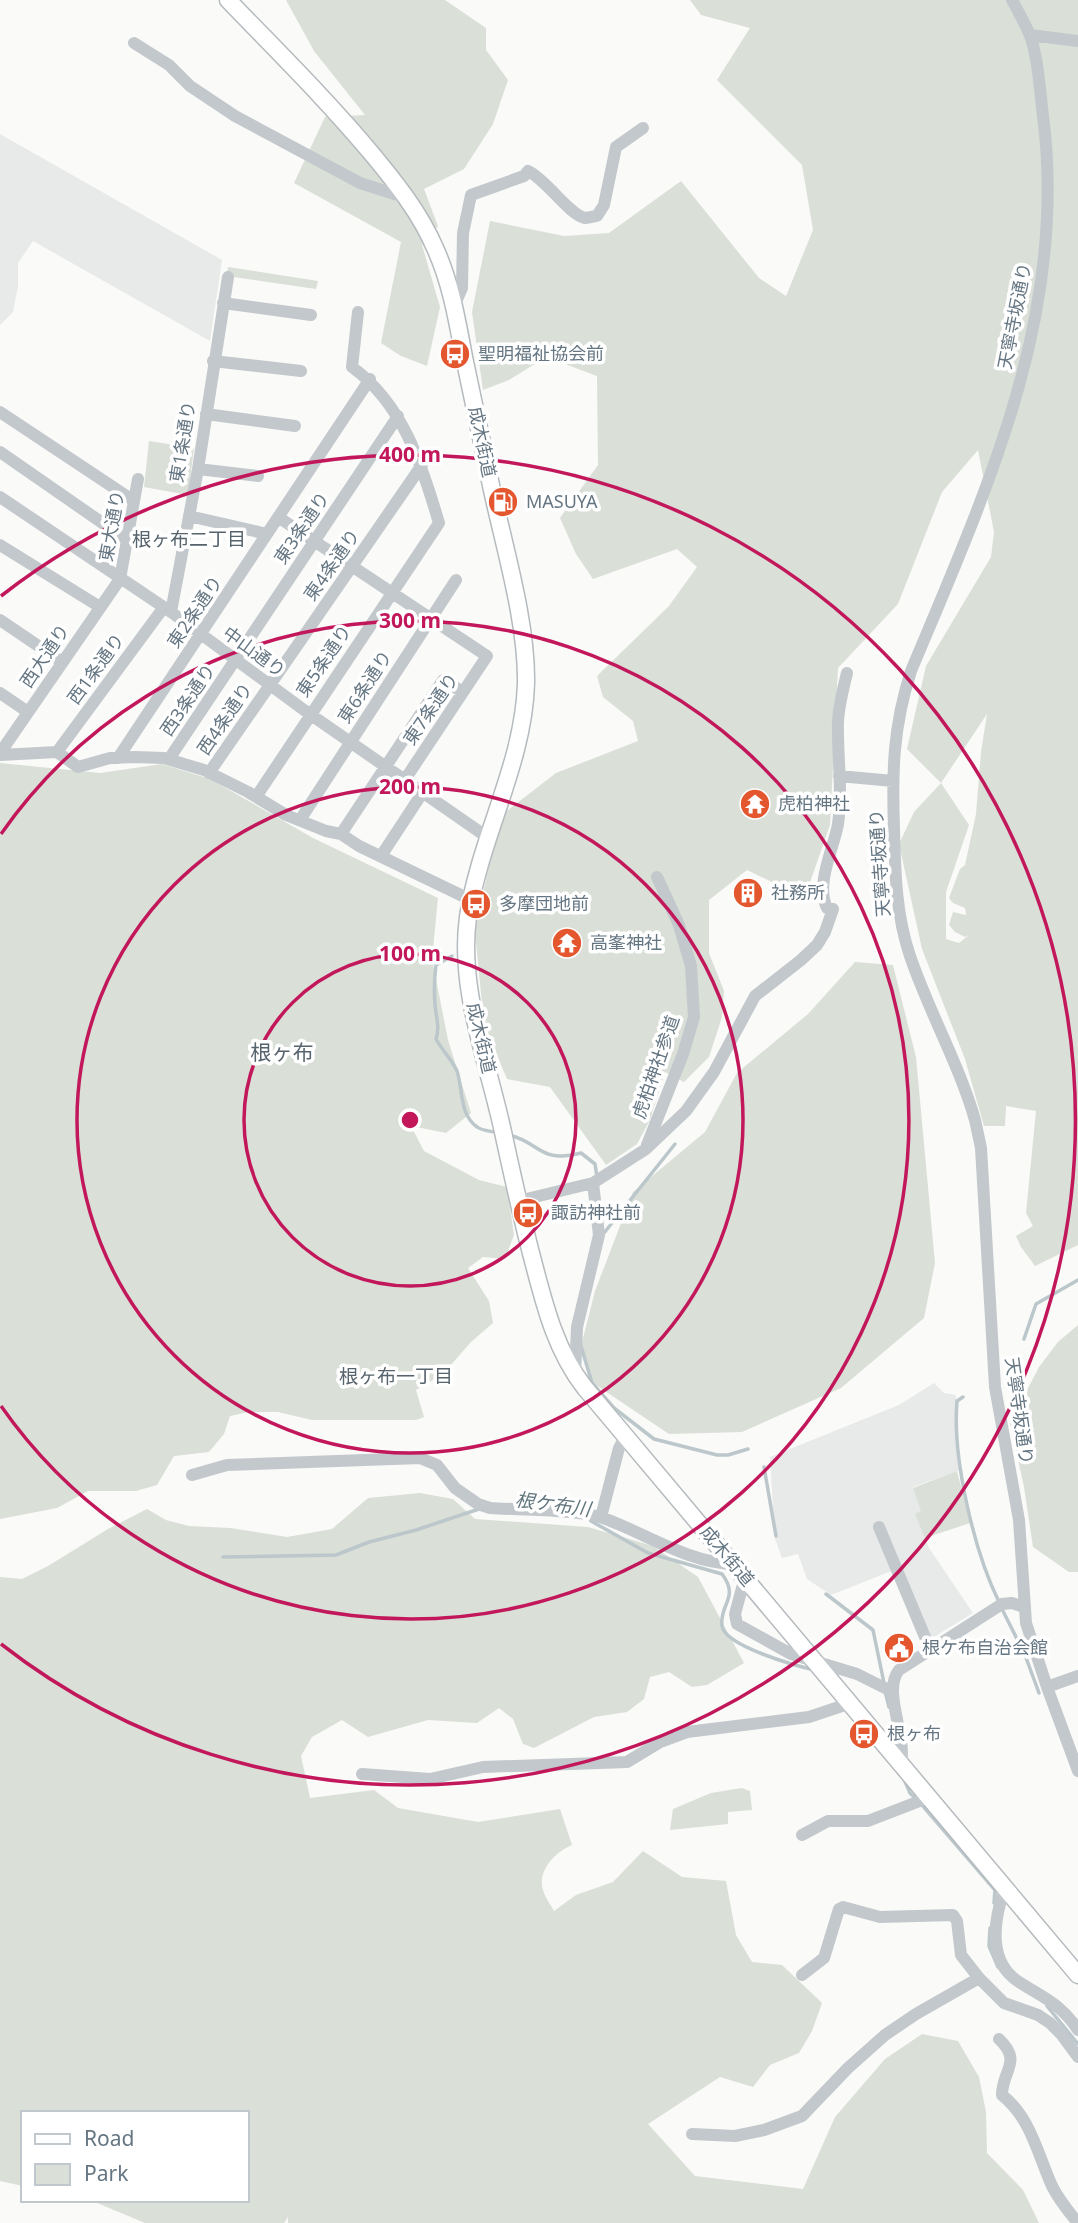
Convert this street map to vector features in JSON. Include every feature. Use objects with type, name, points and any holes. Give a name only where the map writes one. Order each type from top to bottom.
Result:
[{"type":"main road","name":"成木街道","points":[[228,0],[320,96],[408,198],[434,243],[454,306],[526,663],[520,733],[486,836],[471,900],[466,940],[467,973],[518,1201],[547,1313],[559,1348],[575,1375],[625,1437],[898,1759],[923,1800],[1006,1887],[1078,1975]]},
{"type":"street","name":"天寧寺坂通り","points":[[1012,0],[1030,35],[1046,139],[1047,236],[1033,329],[1010,420],[988,484],[902,697],[894,740],[894,866],[904,937],[920,984],[971,1104],[981,1148],[995,1387],[1019,1520],[1026,1623],[1078,1771]]},
{"type":"street","points":[[1030,35],[1078,41]]},
{"type":"street","points":[[134,43],[169,65],[190,86],[235,116],[360,183],[408,198]]},
{"type":"street","points":[[454,306],[462,288],[463,233],[471,195],[524,176],[528,172],[538,176],[577,214],[586,218],[597,216],[604,205],[616,147],[643,128]]},
{"type":"street","name":"東1条通り","points":[[167,610],[198,469],[228,277]]},
{"type":"street","points":[[223,303],[311,316]]},
{"type":"street","points":[[358,312],[352,367],[370,379],[398,415],[422,465]]},
{"type":"street","points":[[214,361],[301,371]]},
{"type":"street","name":"東2条通り","points":[[118,758],[370,379]]},
{"type":"street","points":[[0,412],[134,501]]},
{"type":"street","points":[[206,414],[295,426]]},
{"type":"street","name":"東3条通り","points":[[236,660],[398,415]]},
{"type":"street","points":[[0,452],[127,540]]},
{"type":"street","name":"東5条通り","points":[[256,797],[439,523],[422,465]]},
{"type":"street","name":"東4条通り","points":[[269,685],[422,465]]},
{"type":"street","points":[[198,469],[258,476]]},
{"type":"street","name":"東大通り","points":[[120,579],[138,479]]},
{"type":"street","name":"中山通り","points":[[0,497],[167,610],[309,714],[486,836]]},
{"type":"street","points":[[189,516],[267,534]]},
{"type":"street","points":[[278,517],[431,618]]},
{"type":"street","points":[[0,545],[100,607]]},
{"type":"street","name":"西大通り","points":[[0,754],[120,579]]},
{"type":"street","name":"東6条通り","points":[[300,820],[456,580]]},
{"type":"street","name":"西1条通り","points":[[57,752],[167,610]]},
{"type":"street","name":"東7条通り","points":[[404,781],[487,656],[431,618]]},
{"type":"street","points":[[0,620],[62,662]]},
{"type":"street","name":"西3条通り","points":[[169,759],[236,660]]},
{"type":"street","points":[[518,1201],[593,1183],[646,1149],[686,1111],[714,1072],[755,996],[802,960],[825,932],[833,909],[827,908],[823,901],[824,880],[838,823],[838,722],[847,673]]},
{"type":"street","points":[[341,834],[443,680],[463,692]]},
{"type":"street","name":"西4条通り","points":[[209,773],[269,685]]},
{"type":"street","points":[[0,693],[28,712]]},
{"type":"street","points":[[0,754],[57,752],[78,767],[118,758],[169,759],[209,773],[300,820],[341,834],[471,900]]},
{"type":"street","points":[[839,776],[893,781]]},
{"type":"street","points":[[382,856],[423,792]]},
{"type":"street","name":"虎柏神社参道","points":[[646,1149],[683,1054],[694,1017],[691,966],[679,925],[657,877]]},
{"type":"street","points":[[575,1375],[577,1327],[599,1235],[593,1183]]},
{"type":"street","points":[[601,1517],[625,1437]]},
{"type":"street","points":[[192,1475],[227,1465],[420,1458],[437,1465],[455,1488],[478,1504],[490,1508],[601,1517],[677,1550],[723,1564],[734,1564]]},
{"type":"street","points":[[879,1527],[930,1648]]},
{"type":"street","points":[[745,1577],[735,1614],[737,1624],[768,1643],[818,1664],[857,1674],[888,1689]]},
{"type":"street","points":[[898,1759],[904,1750],[888,1689],[893,1677],[930,1648],[1002,1604],[1012,1603],[1024,1607]]},
{"type":"street","points":[[1047,1687],[1078,1676]]},
{"type":"street","points":[[362,1774],[430,1779],[483,1767],[627,1762],[660,1742],[687,1732],[809,1717],[851,1703]]},
{"type":"street","points":[[802,1835],[828,1821],[868,1821],[923,1800]]},
{"type":"street","points":[[1006,1887],[995,1934],[1001,1962],[1017,1981],[1061,2008],[1078,2030]]},
{"type":"street","points":[[802,1975],[824,1958],[839,1909],[843,1907],[880,1917],[953,1915],[957,1921],[961,1955],[979,1978],[1004,2003],[1038,2015],[1050,2023],[1078,2057]]},
{"type":"street","points":[[692,2134],[734,2136],[764,2130],[802,2116],[885,2035],[979,1978]]},
{"type":"street","points":[[999,2039],[1009,2048],[1011,2060],[1002,2095],[1009,2100],[1032,2134],[1061,2203],[1078,2223]]},
{"type":"shaded area","points":[[0,134],[222,260],[210,341],[33,241],[18,263],[18,286],[13,312],[0,325]]},
{"type":"shaded area","points":[[934,1383],[944,1393],[956,1395],[960,1470],[913,1487],[922,1512],[916,1514],[929,1548],[973,1613],[929,1640],[899,1568],[831,1595],[807,1579],[798,1554],[782,1558],[775,1539],[770,1457],[899,1405]]},
{"type":"green space","points":[[286,0],[445,0],[486,28],[486,50],[508,80],[493,124],[464,169],[424,189],[438,226],[422,245],[440,307],[427,366],[401,356],[381,343],[401,242],[294,183],[325,117],[365,115],[314,51]]},
{"type":"green space","points":[[690,0],[1078,0],[1078,1245],[1035,1266],[1016,1236],[1033,1226],[1026,1213],[1036,1111],[1006,1106],[1005,1126],[984,1126],[965,1059],[922,949],[899,844],[914,812],[941,783],[907,749],[926,666],[991,557],[994,532],[978,450],[942,492],[898,604],[838,668],[830,825],[807,891],[774,883],[747,870],[709,900],[709,953],[724,991],[722,1017],[709,1057],[684,1082],[665,1072],[650,1120],[637,1144],[606,1165],[550,1087],[507,1079],[484,1024],[475,932],[504,813],[556,773],[638,741],[633,721],[603,697],[597,676],[669,606],[697,567],[677,549],[593,579],[576,554],[560,518],[598,465],[597,376],[546,357],[509,380],[483,390],[472,312],[490,221],[564,236],[609,233],[681,181],[759,278],[786,296],[813,230],[802,165],[717,80],[750,28],[701,15]],"holes":[[[987,714],[976,814],[965,865],[960,869],[949,898],[953,903],[965,908],[966,915],[953,912],[949,925],[955,932],[965,937],[969,935],[959,943],[946,939],[946,892],[969,825],[941,783]]]},
{"type":"green space","points":[[228,267],[318,281],[316,289],[227,276]]},
{"type":"green space","points":[[149,441],[194,448],[188,495],[144,487]]},
{"type":"green space","points":[[0,763],[100,773],[162,764],[210,779],[313,838],[438,898],[432,959],[448,1040],[471,1113],[446,1133],[411,1126],[424,1151],[479,1180],[507,1187],[514,1235],[505,1259],[483,1257],[468,1268],[489,1301],[493,1323],[471,1342],[443,1374],[416,1390],[424,1417],[416,1420],[312,1420],[278,1412],[248,1412],[230,1416],[224,1434],[209,1452],[174,1456],[157,1485],[136,1491],[88,1491],[57,1508],[0,1519]]},
{"type":"green space","points":[[855,962],[893,965],[916,1057],[935,1263],[924,1318],[841,1388],[742,1432],[669,1434],[593,1383],[580,1350],[595,1291],[633,1192],[705,1132],[737,1073],[808,1014]]},
{"type":"green space","points":[[1078,1325],[1078,1572],[1069,1572],[1033,1547],[1010,1423],[1039,1367],[1058,1342]]},
{"type":"green space","points":[[957,1471],[970,1523],[925,1538],[915,1514],[921,1511],[913,1488]]},
{"type":"green space","points":[[420,1493],[453,1499],[475,1519],[588,1527],[653,1546],[698,1577],[744,1663],[707,1685],[692,1687],[669,1672],[650,1677],[644,1699],[627,1712],[594,1717],[534,1748],[523,1744],[513,1719],[499,1708],[477,1723],[428,1720],[368,1737],[342,1720],[312,1737],[301,1756],[310,1798],[374,1790],[398,1808],[478,1822],[560,1809],[572,1845],[554,1857],[543,1876],[544,1893],[554,1911],[576,1895],[613,1882],[643,1851],[682,1877],[726,1881],[736,1935],[752,1962],[782,1965],[822,2003],[812,2031],[799,2053],[770,2065],[753,2087],[720,2077],[648,2124],[695,2176],[803,2189],[835,2117],[885,2059],[922,2034],[958,2041],[979,2077],[986,2112],[987,2153],[1023,2190],[1039,2223],[288,2223],[288,2217],[284,2223],[145,2223],[95,2202],[248,2202],[248,2111],[21,2111],[21,2186],[0,2181],[0,1577],[22,1579],[147,1509],[166,1520],[189,1526],[230,1528],[287,1537],[332,1529],[368,1498]]},
{"type":"green space","points":[[742,1788],[750,1791],[752,1810],[728,1812],[728,1824],[670,1830],[673,1809],[711,1793]]},
{"type":"waterway","points":[[452,956],[436,965],[436,1039],[457,1071],[464,1108],[471,1122],[479,1128],[498,1133]]},
{"type":"waterway","points":[[509,1135],[548,1154],[567,1156],[581,1153],[595,1164],[597,1177]]},
{"type":"waterway","points":[[604,1233],[675,1144]]},
{"type":"waterway","points":[[1024,1339],[1036,1304],[1078,1280]]},
{"type":"waterway","points":[[581,1346],[592,1383],[614,1408],[654,1439],[717,1455],[748,1449]]},
{"type":"waterway","points":[[963,1397],[957,1401],[956,1424],[961,1476],[973,1531],[999,1602]]},
{"type":"waterway","points":[[764,1467],[776,1536]]},
{"type":"waterway","name":"根ケ布川","points":[[223,1557],[336,1555],[369,1542],[479,1509]]},
{"type":"waterway","name":"根ケ布川","points":[[591,1521],[648,1553],[722,1574],[729,1589],[722,1618],[726,1633],[735,1641],[762,1654],[815,1670]]},
{"type":"waterway","name":"根ケ布川","points":[[826,1594],[873,1630],[884,1683]]},
{"type":"waterway","points":[[1002,1609],[1025,1655],[1039,1693]]},
{"type":"waterway","name":"根ケ布川","points":[[885,1691],[889,1707]]},
{"type":"waterway","name":"根ケ布川","points":[[903,1777],[910,1793],[917,1800]]},
{"type":"waterway","name":"根ケ布川","points":[[922,1805],[995,1890],[994,1903]]},
{"type":"waterway","name":"根ケ布川","points":[[990,1928],[989,1946],[998,1967]]},
{"type":"waterway","name":"根ケ布川","points":[[1047,2006],[1078,2044]]},
{"type":"place","name":"聖明福祉協会前","points":[[455,354]]},
{"type":"place","name":"MASUYA","points":[[503,502]]},
{"type":"place","name":"虎柏神社","points":[[755,804]]},
{"type":"place","name":"社務所","points":[[748,893]]},
{"type":"place","name":"多摩団地前","points":[[476,904]]},
{"type":"place","name":"高峯神社","points":[[567,943]]},
{"type":"place","name":"諏訪神社前","points":[[528,1213]]},
{"type":"place","name":"根ケ布自治会館","points":[[899,1648]]},
{"type":"place","name":"根ヶ布","points":[[864,1734]]},
{"type":"district","name":"根ヶ布二丁目","points":[[189,539]]},
{"type":"district","name":"根ヶ布","points":[[282,1053]]},
{"type":"district","name":"根ヶ布一丁目","points":[[396,1376]]}]
